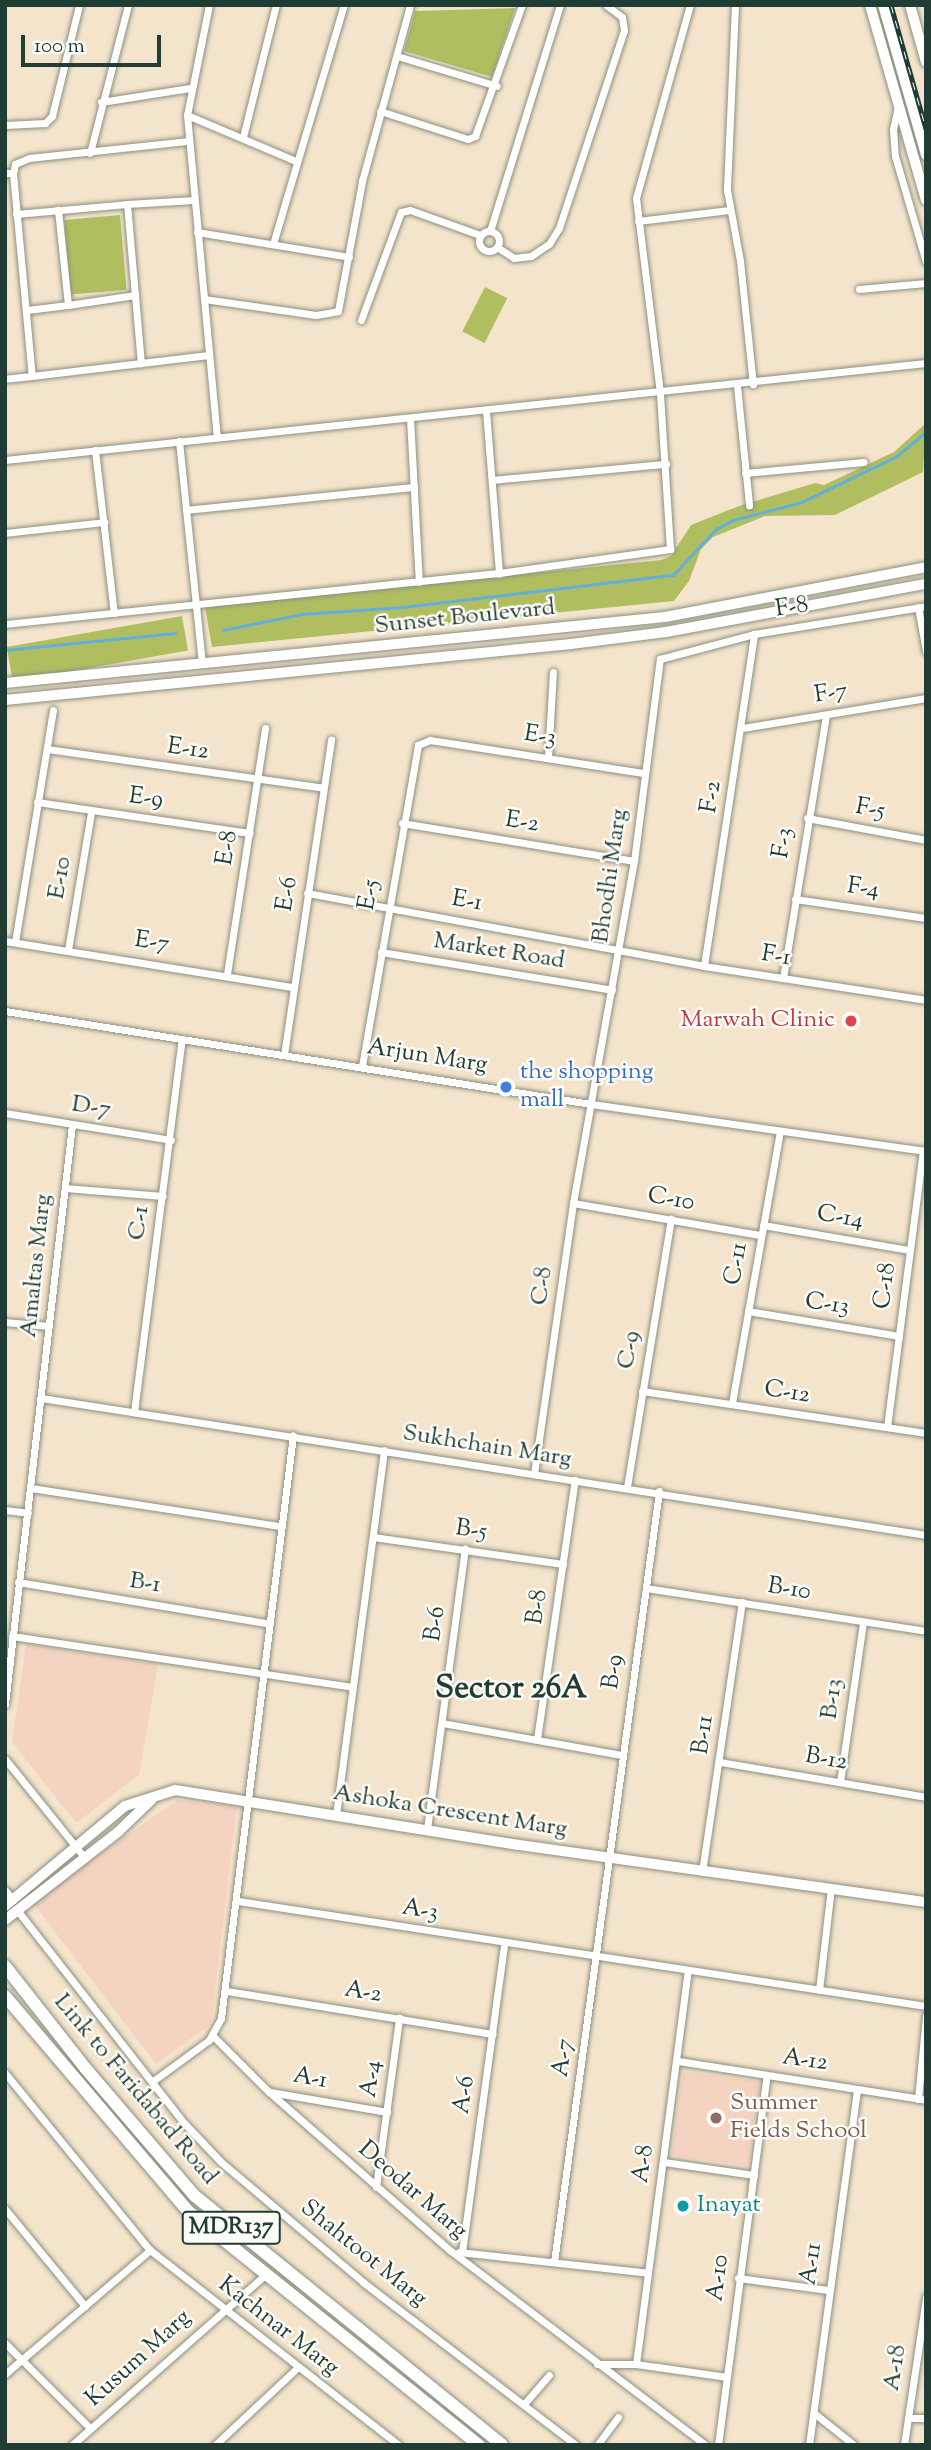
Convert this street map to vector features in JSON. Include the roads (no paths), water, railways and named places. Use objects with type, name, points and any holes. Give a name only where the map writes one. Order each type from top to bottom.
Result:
[{"type":"main road","points":[[870,5],[926,200]]},
{"type":"main road","points":[[883,5],[926,155]]},
{"type":"main road","points":[[910,5],[926,62]]},
{"type":"main road","name":"Sunset Boulevard","points":[[5,683],[402,646],[664,617],[926,567]]},
{"type":"main road","name":"Sunset Boulevard","points":[[5,700],[598,640],[766,614],[926,584]]},
{"type":"main road","points":[[764,596],[766,614]]},
{"type":"main road","points":[[402,646],[403,661]]},
{"type":"main road","points":[[165,668],[167,684]]},
{"type":"main road","name":"Ashoka Crescent Marg","points":[[12,1905],[125,1806],[175,1790],[608,1858],[926,1902]]},
{"type":"main road","points":[[5,1920],[12,1905],[85,1858],[152,1799]]},
{"type":"main road","name":"Link to Faridabad Road","points":[[5,1966],[86,2069],[195,2196],[502,2445]]},
{"type":"main road","name":"Link to Faridabad Road","points":[[5,1996],[189,2212],[480,2445]]},
{"type":"street","points":[[5,125],[45,123],[52,116],[79,5]]},
{"type":"street","points":[[90,153],[128,5]]},
{"type":"street","points":[[209,5],[190,88],[187,115],[217,437]]},
{"type":"street","points":[[243,137],[276,5]]},
{"type":"street","points":[[273,244],[344,5]]},
{"type":"street","points":[[204,299],[331,316],[340,307],[380,111],[410,5]]},
{"type":"street","points":[[380,111],[472,138],[497,86],[522,5]]},
{"type":"street","points":[[490,231],[560,5]]},
{"type":"street","points":[[480,235],[484,250],[497,247],[514,258],[531,256],[549,244],[559,228],[624,30],[622,17],[606,5]]},
{"type":"street","points":[[5,624],[499,573],[670,549],[660,393],[636,193],[690,5]]},
{"type":"street","points":[[735,5],[729,210],[740,261],[753,384]]},
{"type":"street","points":[[397,56],[497,86]]},
{"type":"street","points":[[101,102],[190,88]]},
{"type":"street","points":[[898,104],[893,129],[895,156],[926,262]]},
{"type":"street","points":[[187,115],[296,161]]},
{"type":"street","points":[[32,376],[27,310],[9,173],[19,160],[189,141]]},
{"type":"street","points":[[16,214],[194,200]]},
{"type":"street","points":[[127,204],[141,363]]},
{"type":"street","points":[[58,209],[68,305]]},
{"type":"street","points":[[361,320],[401,212],[411,210],[480,235],[490,231]]},
{"type":"street","points":[[638,221],[729,210]]},
{"type":"street","points":[[490,231],[498,236],[497,247]]},
{"type":"street","points":[[197,232],[349,257]]},
{"type":"street","points":[[859,289],[926,283]]},
{"type":"street","points":[[27,310],[135,295]]},
{"type":"street","points":[[5,379],[209,355]]},
{"type":"street","points":[[5,460],[737,386],[926,363]]},
{"type":"street","points":[[737,386],[749,505]]},
{"type":"street","points":[[486,411],[499,573]]},
{"type":"street","points":[[410,418],[419,582]]},
{"type":"street","points":[[179,441],[202,664]]},
{"type":"street","points":[[95,450],[114,613]]},
{"type":"street","points":[[745,473],[863,462]]},
{"type":"street","points":[[492,480],[666,464]]},
{"type":"street","points":[[186,510],[414,487]]},
{"type":"street","points":[[5,533],[104,522]]},
{"type":"street","points":[[922,607],[926,651]]},
{"type":"street","name":"F-8","points":[[665,654],[754,634],[922,607]]},
{"type":"street","name":"F-2","points":[[705,966],[743,728],[754,634]]},
{"type":"street","name":"Bhodhi Marg","points":[[591,1104],[634,861],[658,666],[665,654]]},
{"type":"street","points":[[548,758],[553,672]]},
{"type":"street","name":"F-7","points":[[743,728],[926,698]]},
{"type":"street","points":[[15,942],[53,710]]},
{"type":"street","name":"F-3","points":[[783,978],[807,818],[826,715]]},
{"type":"street","name":"E-8","points":[[227,974],[265,728]]},
{"type":"street","name":"E-6","points":[[284,1055],[331,739]]},
{"type":"street","name":"E-3","points":[[430,740],[644,773]]},
{"type":"street","name":"E-5","points":[[362,1066],[415,750],[430,740]]},
{"type":"street","name":"E-12","points":[[47,749],[323,788]]},
{"type":"street","name":"E-9","points":[[37,802],[250,833]]},
{"type":"street","name":"E-10","points":[[68,950],[92,812]]},
{"type":"street","name":"F-5","points":[[807,818],[926,840]]},
{"type":"street","name":"E-2","points":[[402,823],[634,861]]},
{"type":"street","name":"E-1","points":[[307,893],[620,949]]},
{"type":"street","name":"F-4","points":[[795,899],[926,918]]},
{"type":"street","name":"E-7","points":[[5,941],[293,986]]},
{"type":"street","name":"F-1","points":[[620,949],[705,966],[926,1000]]},
{"type":"street","name":"Market Road","points":[[380,953],[612,990]]},
{"type":"street","name":"Arjun Marg","points":[[5,1012],[591,1104],[924,1150]]},
{"type":"street","name":"C-1","points":[[134,1412],[182,1039]]},
{"type":"street","name":"C-8","points":[[534,1474],[573,1203],[591,1104]]},
{"type":"street","name":"D-7","points":[[5,1113],[171,1140]]},
{"type":"street","name":"Amaltas Marg","points":[[5,1704],[72,1125]]},
{"type":"street","name":"C-11","points":[[732,1404],[780,1130]]},
{"type":"street","name":"C-18","points":[[887,1427],[924,1150]]},
{"type":"street","points":[[65,1188],[163,1196]]},
{"type":"street","name":"C-10","points":[[573,1203],[761,1235]]},
{"type":"street","name":"C-9","points":[[627,1487],[671,1219]]},
{"type":"street","name":"C-14","points":[[763,1225],[910,1250]]},
{"type":"street","name":"C-13","points":[[748,1311],[899,1336]]},
{"type":"street","points":[[5,1322],[49,1326]]},
{"type":"street","name":"C-12","points":[[642,1391],[926,1433]]},
{"type":"street","name":"Sukhchain Marg","points":[[41,1398],[659,1491],[926,1535]]},
{"type":"street","points":[[153,2081],[213,2036],[227,1991],[260,1673],[293,1435]]},
{"type":"street","points":[[336,1815],[384,1450]]},
{"type":"street","name":"B-8","points":[[537,1739],[575,1480]]},
{"type":"street","points":[[31,1488],[280,1526]]},
{"type":"street","name":"B-9","points":[[608,1858],[659,1491]]},
{"type":"street","points":[[5,1510],[28,1513]]},
{"type":"street","name":"B-5","points":[[373,1538],[563,1564]]},
{"type":"street","name":"B-6","points":[[427,1829],[465,1549]]},
{"type":"street","name":"B-1","points":[[18,1583],[266,1623]]},
{"type":"street","name":"B-10","points":[[646,1588],[926,1631]]},
{"type":"street","name":"B-11","points":[[702,1872],[742,1602]]},
{"type":"street","name":"B-13","points":[[840,1782],[863,1622]]},
{"type":"street","points":[[12,1636],[352,1687]]},
{"type":"street","points":[[442,1723],[622,1755]]},
{"type":"street","points":[[5,1759],[85,1858]]},
{"type":"street","name":"B-12","points":[[720,1762],[926,1797]]},
{"type":"street","name":"A-7","points":[[554,2262],[597,1959],[608,1858]]},
{"type":"street","points":[[819,1990],[831,1888]]},
{"type":"street","points":[[5,1890],[12,1905]]},
{"type":"street","name":"A-3","points":[[238,1901],[597,1959],[926,2006]]},
{"type":"street","name":"Shahtoot Marg","points":[[12,1905],[221,2162],[364,2283],[576,2445]]},
{"type":"street","name":"A-6","points":[[462,2252],[504,1944]]},
{"type":"street","name":"A-8","points":[[636,2364],[688,1970]]},
{"type":"street","name":"A-2","points":[[227,1991],[493,2034]]},
{"type":"street","points":[[922,2099],[926,2016]]},
{"type":"street","name":"A-4","points":[[376,2187],[399,2018]]},
{"type":"street","name":"Deodar Marg","points":[[213,2036],[268,2091],[451,2251],[610,2375],[706,2445]]},
{"type":"street","name":"A-12","points":[[678,2060],[922,2099]]},
{"type":"street","name":"Kachnar Marg","points":[[5,2073],[150,2250],[223,2311],[400,2445]]},
{"type":"street","name":"A-10","points":[[718,2445],[767,2075]]},
{"type":"street","name":"A-11","points":[[809,2445],[857,2089]]},
{"type":"street","name":"A-1","points":[[268,2091],[387,2112]]},
{"type":"street","points":[[664,2162],[754,2175]]},
{"type":"street","points":[[5,2209],[85,2306]]},
{"type":"street","points":[[5,2374],[150,2250]]},
{"type":"street","points":[[451,2251],[648,2273]]},
{"type":"street","name":"Kusum Marg","points":[[72,2445],[265,2274]]},
{"type":"street","points":[[738,2278],[828,2290]]},
{"type":"street","name":"A-18","points":[[904,2445],[926,2297]]},
{"type":"street","points":[[5,2343],[20,2362],[90,2428]]},
{"type":"street","points":[[596,2364],[636,2364],[727,2377]]},
{"type":"street","points":[[215,2445],[298,2367]]},
{"type":"street","points":[[524,2404],[549,2375]]},
{"type":"street","points":[[814,2413],[855,2445]]},
{"type":"street","points":[[597,2445],[618,2417]]},
{"type":"street","points":[[908,2418],[926,2418]]},
{"type":"waterway","points":[[223,630],[302,614],[403,607],[673,575],[716,529],[733,520],[802,502],[897,456],[926,432]]},
{"type":"waterway","points":[[5,650],[175,633]]},
{"type":"railway","points":[[891,5],[926,129]]},
{"type":"place","name":"Marwah Clinic","points":[[851,1021]]},
{"type":"place","name":"the shopping mall","points":[[506,1087]]},
{"type":"place","name":"Summer Fields School","points":[[716,2118]]},
{"type":"place","name":"Inayat","points":[[683,2206]]},
{"type":"district","name":"Sector 26A","points":[[511,1689]]}]
